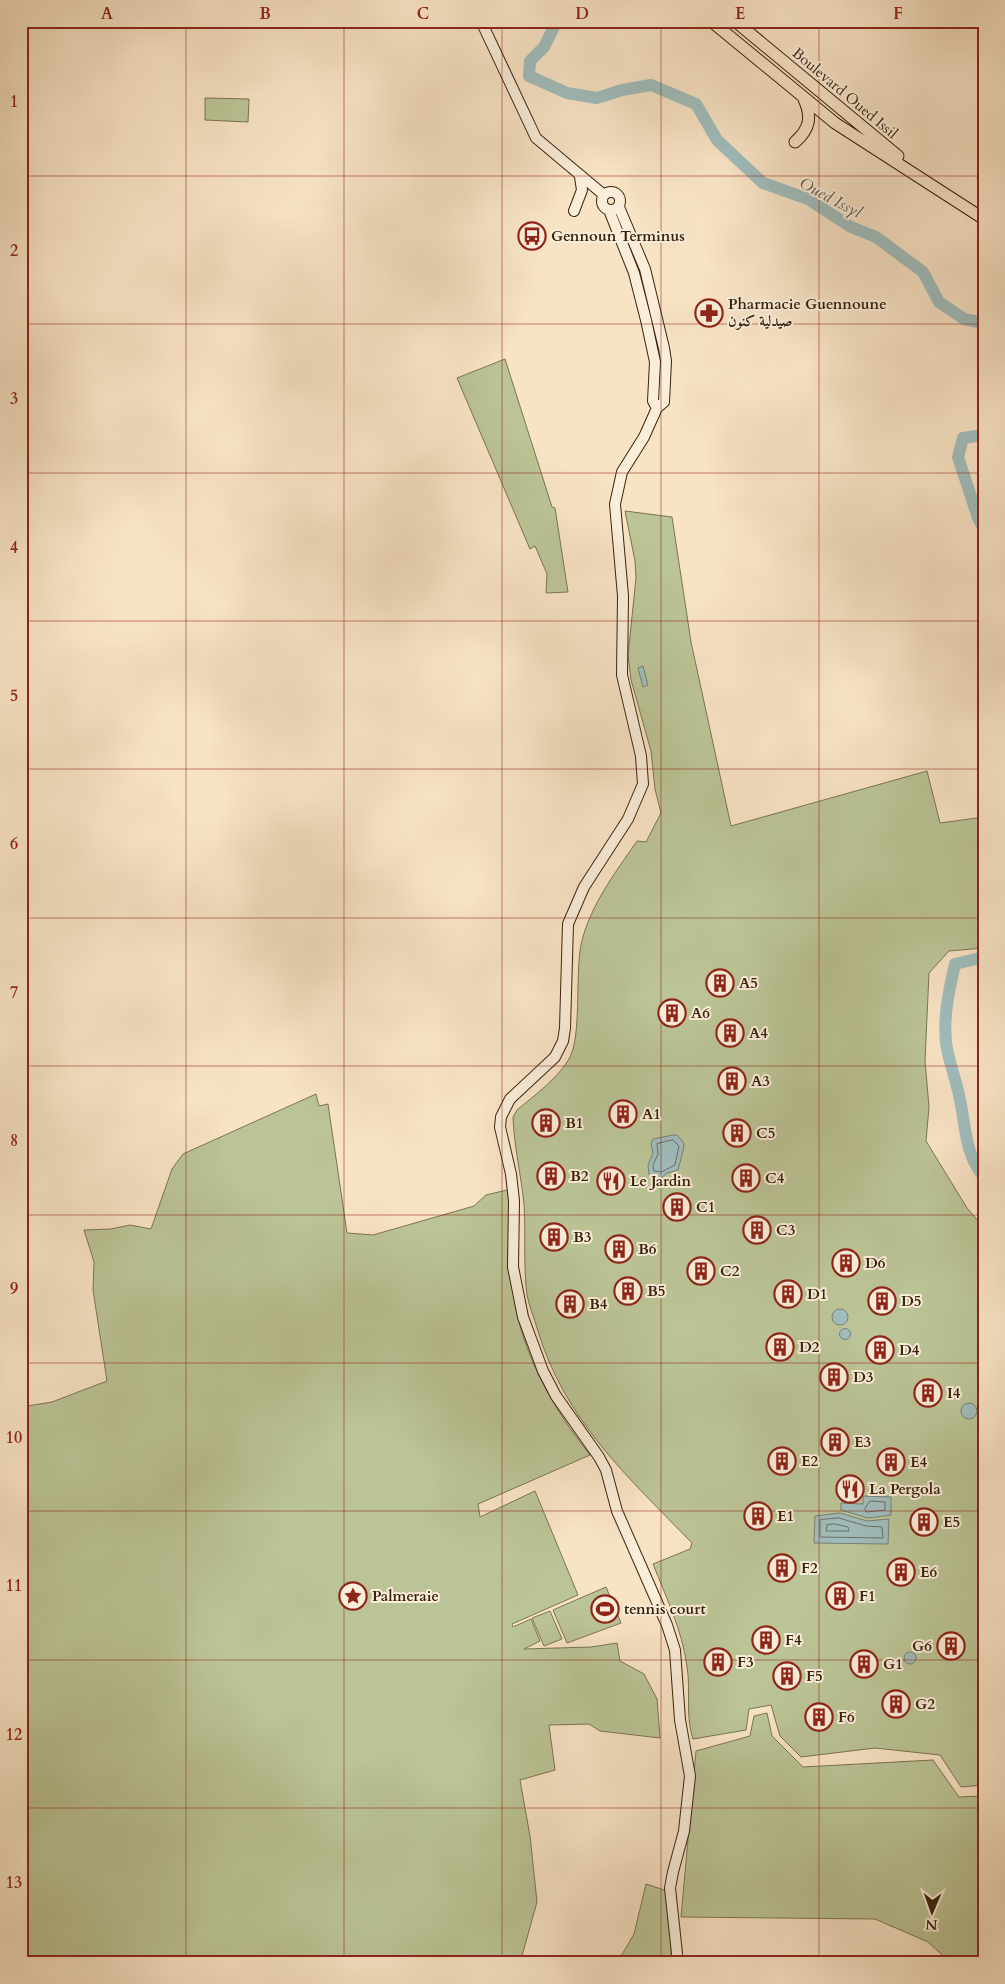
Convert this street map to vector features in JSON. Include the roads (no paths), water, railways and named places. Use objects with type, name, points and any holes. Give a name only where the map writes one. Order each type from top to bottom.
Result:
[{"type":"main road","name":"Boulevard Oued Issil","points":[[711,21],[835,123],[984,219]]},
{"type":"main road","name":"Boulevard Oued Issil","points":[[735,21],[936,188]]},
{"type":"main road","points":[[795,142],[804,134],[809,122],[808,107],[804,97]]},
{"type":"street","points":[[481,21],[536,138],[580,177],[604,195]]},
{"type":"street","points":[[574,211],[582,190],[580,177]]},
{"type":"street","points":[[604,195],[610,192],[617,193],[621,201],[614,208]]},
{"type":"street","points":[[604,195],[602,204],[614,208],[645,269],[664,348],[664,402],[656,408],[644,437],[622,472],[615,504],[623,596],[622,675],[643,763],[643,784],[633,810],[584,887],[568,924],[565,1028],[560,1049],[555,1057],[510,1099],[501,1116],[500,1127],[511,1174],[514,1280],[532,1344],[556,1396],[599,1456],[606,1470],[617,1511],[667,1625],[675,1650],[680,1720],[690,1776],[684,1831],[672,1872],[670,1888],[678,1963]]},
{"type":"water","points":[[643,666],[648,685],[643,687],[638,668]]},
{"type":"water","points":[[677,1135],[683,1142],[684,1147],[678,1170],[667,1173],[660,1179],[649,1175],[648,1165],[653,1153],[651,1144],[653,1139]]},
{"type":"water","points":[[840,1309],[846,1311],[848,1317],[846,1323],[840,1325],[834,1323],[832,1317],[834,1311]]},
{"type":"water","points":[[845,1328],[851,1334],[845,1340],[839,1334]]},
{"type":"water","points":[[969,1403],[975,1405],[977,1411],[975,1417],[969,1419],[963,1417],[961,1411],[963,1405]]},
{"type":"water","points":[[863,1496],[891,1497],[891,1515],[868,1518],[841,1510],[841,1503],[863,1504]]},
{"type":"water","points":[[840,1513],[867,1521],[889,1519],[888,1544],[814,1543],[815,1516]]},
{"type":"water","points":[[908,1652],[912,1652],[916,1658],[912,1664],[908,1664],[904,1660],[904,1656]]},
{"type":"waterway","name":"Oued Issyl","points":[[557,21],[544,47],[530,61],[529,76],[567,93],[597,98],[622,90],[651,85],[696,104],[717,140],[763,183],[808,199],[851,227],[876,237],[923,272],[939,302],[964,319],[984,323]]},
{"type":"waterway","name":"Oued Issyl","points":[[984,435],[963,438],[958,457],[978,518],[984,529]]},
{"type":"waterway","name":"Oued Issyl","points":[[984,957],[955,964],[945,1028],[947,1049],[960,1098],[970,1152],[984,1177]]},
{"type":"place","name":"Gennoun Terminus","points":[[532,236]]},
{"type":"place","name":"Pharmacie Guennoune صيدلية كنون","points":[[709,313]]},
{"type":"place","name":"A5","points":[[720,983]]},
{"type":"place","name":"A6","points":[[672,1013]]},
{"type":"place","name":"A4","points":[[730,1033]]},
{"type":"place","name":"A3","points":[[732,1081]]},
{"type":"place","name":"A1","points":[[623,1114]]},
{"type":"place","name":"B1","points":[[546,1123]]},
{"type":"place","name":"C5","points":[[737,1133]]},
{"type":"place","name":"B2","points":[[551,1176]]},
{"type":"place","name":"C4","points":[[746,1178]]},
{"type":"place","name":"Le Jardin","points":[[611,1181]]},
{"type":"place","name":"C1","points":[[677,1207]]},
{"type":"place","name":"C3","points":[[757,1230]]},
{"type":"place","name":"B3","points":[[554,1237]]},
{"type":"place","name":"B6","points":[[619,1249]]},
{"type":"place","name":"D6","points":[[846,1263]]},
{"type":"place","name":"C2","points":[[701,1271]]},
{"type":"place","name":"B5","points":[[628,1291]]},
{"type":"place","name":"D1","points":[[788,1294]]},
{"type":"place","name":"D5","points":[[882,1301]]},
{"type":"place","name":"B4","points":[[570,1304]]},
{"type":"place","name":"D2","points":[[780,1347]]},
{"type":"place","name":"D4","points":[[880,1350]]},
{"type":"place","name":"D3","points":[[834,1377]]},
{"type":"place","name":"I4","points":[[928,1393]]},
{"type":"place","name":"E3","points":[[835,1442]]},
{"type":"place","name":"E2","points":[[782,1461]]},
{"type":"place","name":"E4","points":[[891,1462]]},
{"type":"place","name":"La Pergola","points":[[850,1489]]},
{"type":"place","name":"E1","points":[[758,1516]]},
{"type":"place","name":"E5","points":[[924,1522]]},
{"type":"place","name":"F2","points":[[782,1568]]},
{"type":"place","name":"E6","points":[[901,1572]]},
{"type":"place","name":"Palmeraie","points":[[353,1596]]},
{"type":"place","name":"F1","points":[[840,1596]]},
{"type":"place","name":"tennis court","points":[[605,1609]]},
{"type":"place","name":"F4","points":[[766,1640]]},
{"type":"place","name":"G6","points":[[951,1646]]},
{"type":"place","name":"F3","points":[[718,1662]]},
{"type":"place","name":"G1","points":[[864,1664]]},
{"type":"place","name":"F5","points":[[787,1676]]},
{"type":"place","name":"G2","points":[[896,1704]]},
{"type":"place","name":"F6","points":[[819,1717]]}]
